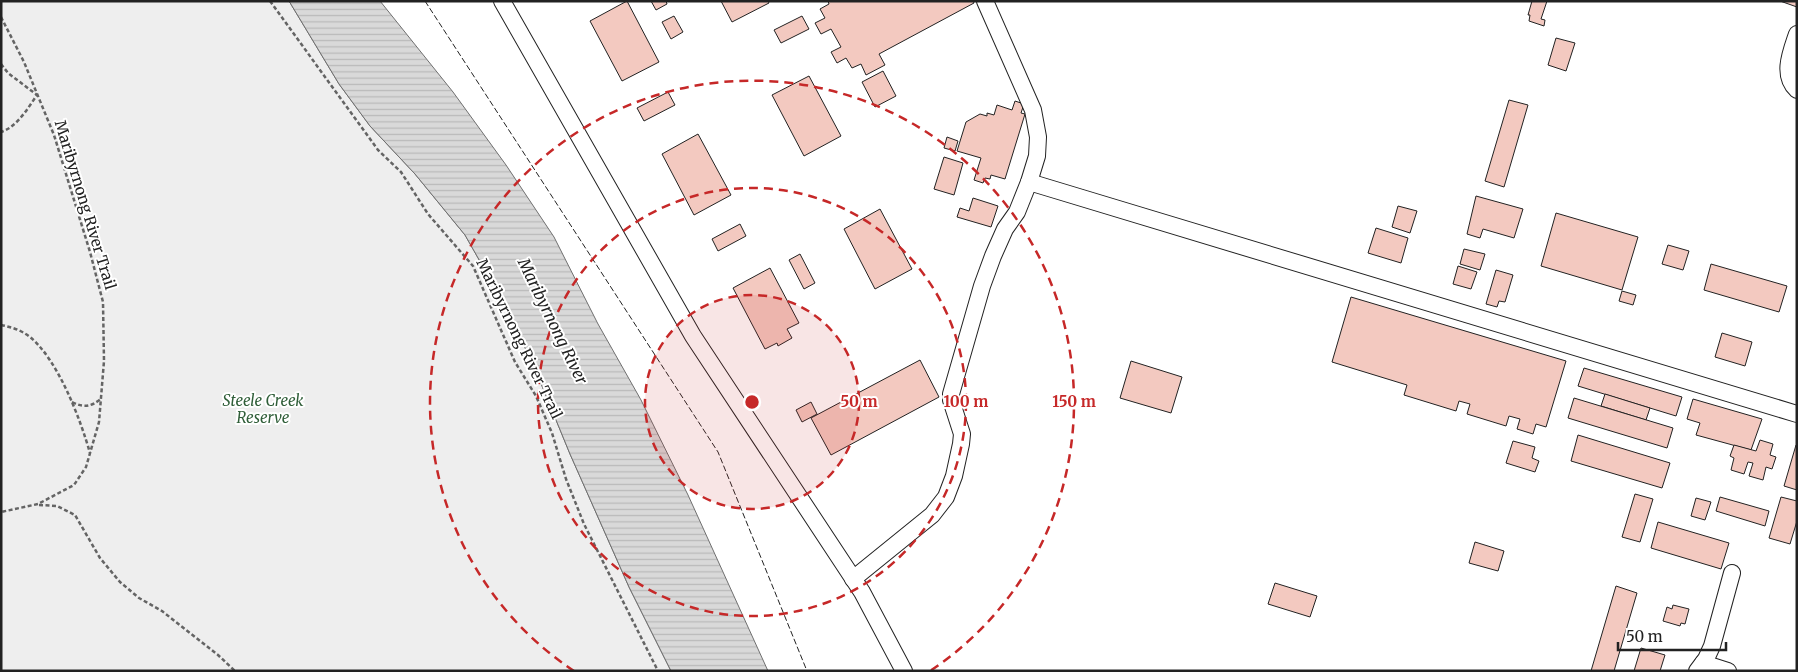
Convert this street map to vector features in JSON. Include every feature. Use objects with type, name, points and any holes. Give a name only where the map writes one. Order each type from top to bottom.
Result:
[{"type":"lane","points":[[502,1],[693,336],[862,592],[904,671]]},
{"type":"lane","points":[[853,579],[932,515],[946,497],[954,476],[962,444],[962,434],[951,400],[951,394],[982,286],[1005,230],[1017,212],[1037,156],[1038,137],[1033,110],[985,1]]},
{"type":"lane","points":[[1797,34],[1788,71],[1791,84],[1797,90]]},
{"type":"lane","points":[[1029,182],[1797,414]]},
{"type":"lane","points":[[1728,671],[1700,667],[1712,646],[1732,572]]},
{"type":"path","name":"Maribyrnong River Trail","points":[[270,1],[378,150],[402,172],[428,214],[473,266],[515,362],[536,396],[552,433],[566,479],[584,524],[658,671]]},
{"type":"path","name":"Maribyrnong River Trail","points":[[1,17],[24,62],[54,135],[100,290],[104,320],[104,361],[99,422],[86,467],[74,485],[38,504]]},
{"type":"path","points":[[1,64],[37,95],[24,114],[7,130],[1,132]]},
{"type":"path","points":[[1,325],[22,332],[40,346],[49,359],[81,422],[90,454]]},
{"type":"path","points":[[71,402],[87,407],[92,406],[101,399]]},
{"type":"path","points":[[1,512],[38,504],[57,506],[74,515],[100,558],[120,582],[139,598],[162,611],[218,655],[235,671]]},
{"type":"green space","name":"Steele Creek Reserve","points":[[1,1],[289,1],[339,84],[370,126],[415,174],[465,235],[498,293],[533,364],[570,454],[629,587],[671,671],[1,671]]},
{"type":"water","name":"Maribyrnong River","points":[[289,1],[380,1],[453,92],[506,165],[554,237],[598,324],[641,400],[688,495],[768,671],[671,671],[629,587],[570,454],[533,364],[498,293],[465,235],[415,174],[370,126],[339,84]]},
{"type":"building","points":[[627,1],[659,62],[622,81],[590,21]]},
{"type":"building","points":[[651,1],[666,1],[667,4],[656,10]]},
{"type":"building","points":[[721,1],[768,1],[769,3],[732,22]]},
{"type":"building","points":[[828,1],[973,1],[974,3],[879,54],[885,65],[866,75],[861,64],[852,68],[846,58],[837,63],[831,52],[841,47],[831,29],[821,34],[815,23],[825,18],[820,9],[829,4]]},
{"type":"building","points":[[1532,1],[1547,1],[1541,19],[1545,20],[1544,26],[1529,21],[1530,15],[1528,15]]},
{"type":"building","points":[[1780,1],[1797,1],[1797,7]]},
{"type":"building","points":[[674,16],[683,32],[671,39],[662,22]]},
{"type":"building","points":[[802,16],[809,29],[781,43],[774,30]]},
{"type":"building","points":[[1556,38],[1575,43],[1566,71],[1548,65]]},
{"type":"building","points":[[883,71],[896,96],[875,107],[862,82]]},
{"type":"building","points":[[809,76],[841,136],[804,156],[772,95]]},
{"type":"building","points":[[668,92],[675,105],[644,121],[637,108]]},
{"type":"building","points":[[1509,100],[1528,105],[1504,187],[1485,181]]},
{"type":"building","points":[[1015,101],[1024,104],[1021,113],[1025,114],[1005,179],[991,175],[990,179],[985,178],[983,183],[974,180],[981,158],[957,151],[966,122],[980,114],[994,115],[997,105],[1012,110]]},
{"type":"building","points":[[698,134],[731,195],[694,215],[662,154]]},
{"type":"building","points":[[947,137],[958,141],[955,151],[944,148]]},
{"type":"building","points":[[944,157],[963,163],[954,195],[934,189]]},
{"type":"building","points":[[1476,196],[1523,209],[1514,238],[1483,229],[1480,238],[1467,234]]},
{"type":"building","points":[[973,198],[998,206],[991,227],[957,217],[960,208],[969,211]]},
{"type":"building","points":[[1398,206],[1417,211],[1410,233],[1392,227]]},
{"type":"building","points":[[880,209],[912,269],[875,289],[844,229]]},
{"type":"building","points":[[1556,213],[1638,237],[1622,290],[1541,266]]},
{"type":"building","points":[[740,224],[746,236],[718,251],[712,239]]},
{"type":"building","points":[[1376,228],[1408,238],[1401,263],[1368,253]]},
{"type":"building","points":[[1668,245],[1689,251],[1683,270],[1662,264]]},
{"type":"building","points":[[1464,249],[1485,254],[1480,270],[1460,264]]},
{"type":"building","points":[[800,254],[815,283],[804,289],[789,260]]},
{"type":"building","points":[[1711,264],[1787,286],[1779,312],[1704,290]]},
{"type":"building","points":[[1458,266],[1477,272],[1471,289],[1453,284]]},
{"type":"building","points":[[770,268],[799,323],[787,329],[792,338],[778,346],[777,343],[765,349],[733,288]]},
{"type":"building","points":[[1496,270],[1513,275],[1505,302],[1499,301],[1497,307],[1486,304]]},
{"type":"building","points":[[1622,291],[1636,295],[1633,305],[1619,301]]},
{"type":"building","points":[[1351,297],[1566,361],[1546,427],[1536,424],[1533,434],[1517,429],[1520,419],[1509,416],[1506,426],[1467,414],[1470,404],[1459,401],[1456,411],[1404,395],[1407,385],[1332,362]]},
{"type":"building","points":[[1722,333],[1752,342],[1745,366],[1715,357]]},
{"type":"building","points":[[920,360],[939,397],[831,455],[811,418]]},
{"type":"building","points":[[1131,361],[1182,377],[1171,413],[1120,398]]},
{"type":"building","points":[[1584,368],[1682,397],[1676,416],[1578,386]]},
{"type":"building","points":[[1605,394],[1650,408],[1646,420],[1601,406]]},
{"type":"building","points":[[1574,398],[1673,428],[1667,448],[1568,418]]},
{"type":"building","points":[[1693,399],[1762,419],[1751,450],[1696,435],[1700,423],[1687,419]]},
{"type":"building","points":[[811,402],[817,414],[802,422],[796,410]]},
{"type":"building","points":[[1578,435],[1670,463],[1662,488],[1571,461]]},
{"type":"building","points":[[1760,440],[1773,444],[1770,455],[1776,457],[1772,469],[1766,467],[1763,480],[1749,476],[1753,463],[1748,462],[1744,474],[1731,470],[1734,458],[1730,456],[1734,445],[1756,451]]},
{"type":"building","points":[[1513,441],[1535,447],[1532,458],[1539,461],[1535,472],[1506,463]]},
{"type":"building","points":[[1797,445],[1797,490],[1784,486]]},
{"type":"building","points":[[1635,494],[1653,499],[1640,542],[1622,537]]},
{"type":"building","points":[[1720,497],[1769,511],[1765,526],[1716,511]]},
{"type":"building","points":[[1781,497],[1797,501],[1797,521],[1790,544],[1769,538]]},
{"type":"building","points":[[1696,498],[1711,502],[1705,520],[1691,516]]},
{"type":"building","points":[[1658,522],[1729,543],[1721,569],[1651,548]]},
{"type":"building","points":[[1475,542],[1504,551],[1498,571],[1469,563]]},
{"type":"building","points":[[1275,583],[1317,596],[1310,617],[1268,604]]},
{"type":"building","points":[[1616,586],[1637,593],[1614,671],[1591,671]]},
{"type":"building","points":[[1673,605],[1689,609],[1685,624],[1681,623],[1680,626],[1663,621],[1667,607],[1672,609]]},
{"type":"building","points":[[1641,648],[1665,655],[1660,671],[1634,671]]},
{"type":"fence","points":[[425,1],[718,452],[807,671]]}]
